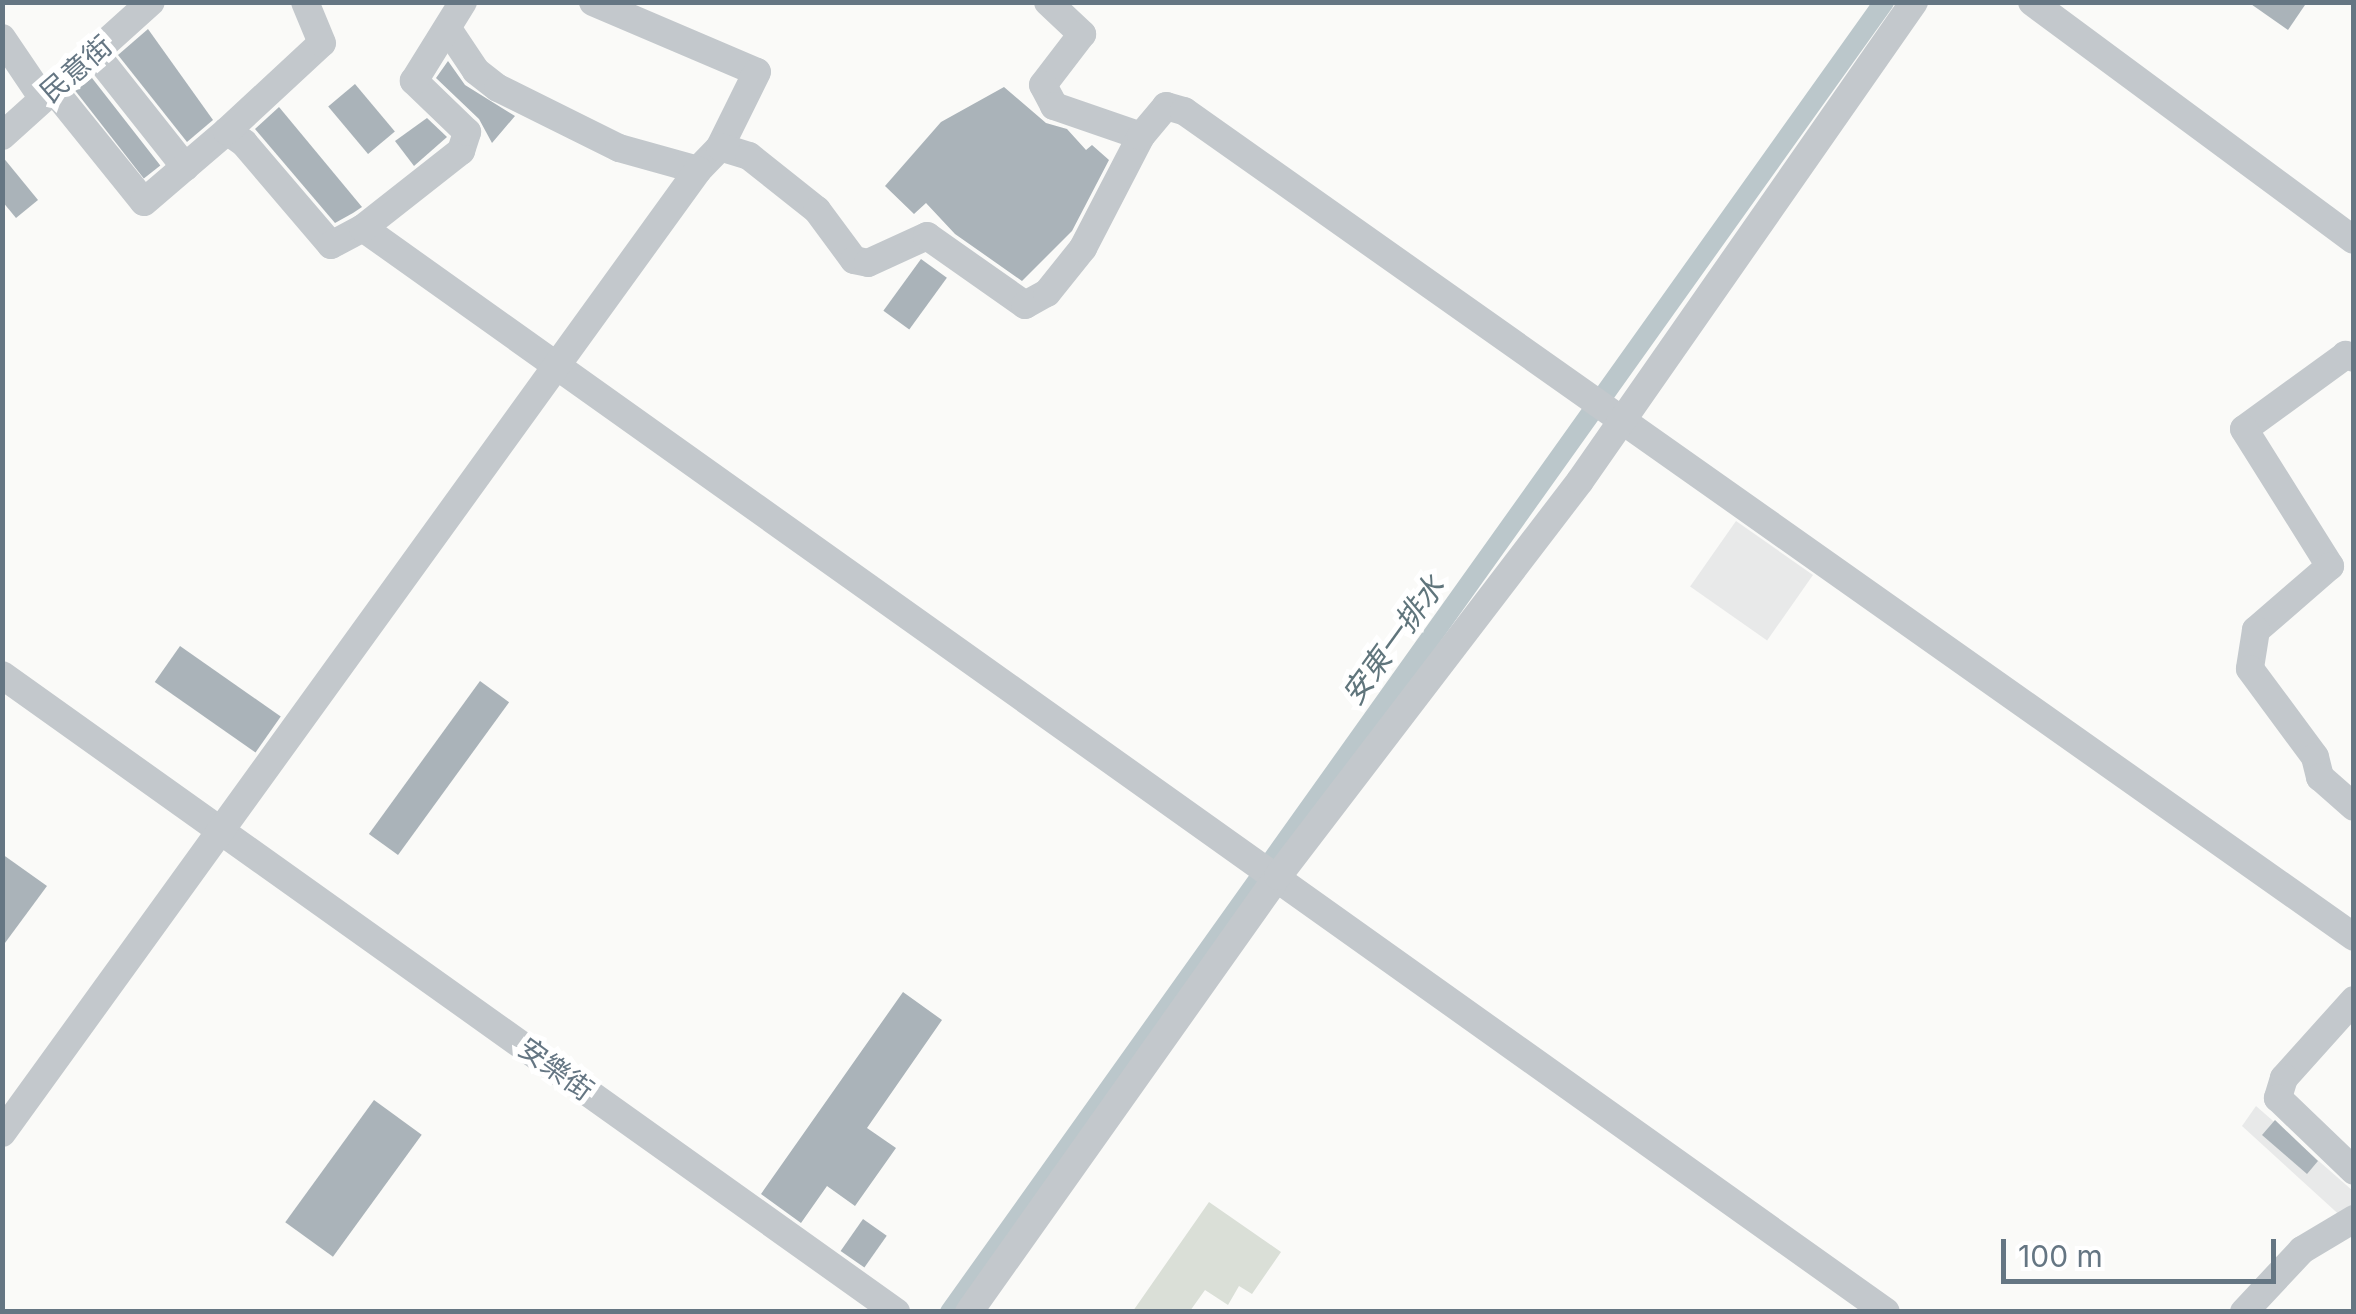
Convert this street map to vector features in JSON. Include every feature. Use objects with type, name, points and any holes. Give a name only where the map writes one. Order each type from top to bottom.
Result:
[{"type":"street","name":"民意街","points":[[2,136],[151,2]]},
{"type":"street","points":[[226,131],[244,142],[330,245],[363,228],[461,150],[467,132],[414,81],[463,2]]},
{"type":"street","points":[[2,1133],[217,827],[296,731],[698,170],[720,147],[757,72],[593,2]]},
{"type":"street","points":[[1048,2],[1082,34],[1043,85],[1054,106],[1142,136]]},
{"type":"street","points":[[969,1312],[1278,876],[1624,418],[1914,2]]},
{"type":"street","points":[[2032,2],[2354,240]]},
{"type":"street","points":[[2,38],[144,202],[322,43],[311,4]]},
{"type":"street","points":[[448,28],[476,71],[498,88],[618,148],[698,170]]},
{"type":"street","points":[[94,52],[185,167]]},
{"type":"street","points":[[720,147],[750,156],[816,210],[854,260],[868,263],[926,236],[1025,305],[1047,293],[1082,248],[1142,136],[1166,106],[1184,111],[2350,928]]},
{"type":"street","points":[[363,228],[1886,1312]]},
{"type":"street","points":[[2354,358],[2346,355],[2244,429],[2330,566],[2256,630],[2250,669],[2315,757],[2320,776],[2354,807]]},
{"type":"street","name":"安樂街","points":[[2,675],[896,1312]]},
{"type":"street","points":[[2354,1000],[2284,1078],[2278,1098],[2354,1172]]},
{"type":"street","points":[[2244,1312],[2302,1250],[2354,1219]]},
{"type":"shaded area","points":[[1736,521],[1813,575],[1767,640],[1690,587]]},
{"type":"shaded area","points":[[2256,1106],[2353,1191],[2353,1213],[2345,1220],[2242,1126]]},
{"type":"shaded area","points":[[1209,1202],[1281,1252],[1252,1294],[1239,1286],[1228,1305],[1205,1290],[1190,1311],[1133,1311]]},
{"type":"building","points":[[2248,2],[2307,2],[2288,30]]},
{"type":"building","points":[[148,29],[213,120],[187,142],[118,55]]},
{"type":"building","points":[[448,61],[465,85],[515,116],[492,143],[479,119],[436,78]]},
{"type":"building","points":[[92,78],[160,165],[144,178],[75,91]]},
{"type":"building","points":[[355,84],[395,131],[368,154],[328,106]]},
{"type":"building","points":[[1004,87],[1046,123],[1067,129],[1086,150],[1092,145],[1109,160],[1072,231],[1022,281],[955,234],[926,203],[914,214],[885,186],[941,122]]},
{"type":"building","points":[[279,107],[362,207],[335,223],[255,129]]},
{"type":"building","points":[[427,118],[447,137],[414,166],[395,141]]},
{"type":"building","points":[[2,156],[38,200],[16,218],[2,201]]},
{"type":"building","points":[[921,259],[947,278],[909,330],[883,311]]},
{"type":"building","points":[[180,646],[281,717],[256,753],[155,682]]},
{"type":"building","points":[[480,681],[509,702],[398,855],[369,834]]},
{"type":"building","points":[[2,854],[47,886],[2,947]]},
{"type":"building","points":[[903,992],[942,1020],[867,1128],[896,1148],[855,1206],[827,1186],[801,1223],[761,1194]]},
{"type":"building","points":[[374,1100],[422,1135],[333,1257],[285,1222]]},
{"type":"building","points":[[2275,1120],[2318,1161],[2307,1174],[2262,1135]]},
{"type":"building","points":[[863,1219],[887,1236],[864,1268],[841,1251]]},
{"type":"waterway","name":"安東一排水","points":[[950,1312],[1884,2]]}]
